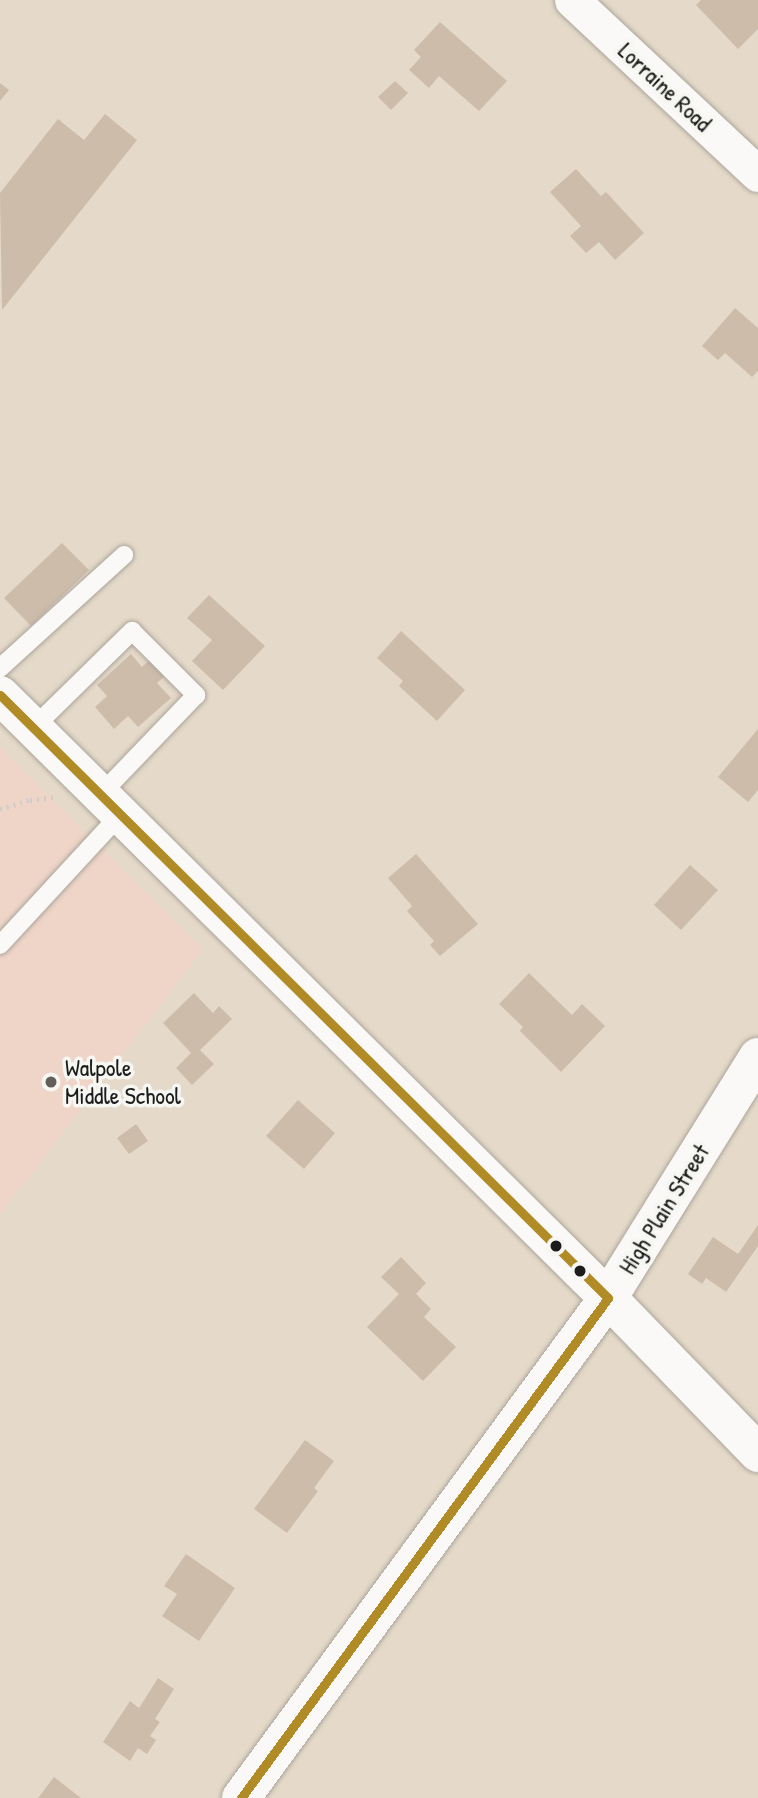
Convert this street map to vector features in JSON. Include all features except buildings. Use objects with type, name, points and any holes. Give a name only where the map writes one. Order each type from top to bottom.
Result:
[{"type":"main road","points":[[0,695],[608,1298],[758,1453]]},
{"type":"main road","name":"High Plain Street","points":[[241,1798],[608,1298],[758,1057]]},
{"type":"street","name":"Lorraine Road","points":[[572,0],[758,174]]},
{"type":"lane","points":[[0,668],[124,555]]},
{"type":"lane","points":[[0,945],[196,695],[132,631],[33,728]]},
{"type":"path","points":[[0,809],[30,800],[59,796]]},
{"type":"shaded area","name":"Walpole Middle School","points":[[0,747],[203,949],[0,1215]]},
{"type":"transit line","points":[[0,695],[608,1298],[241,1798]]},
{"type":"place","name":"Walpole Middle School","points":[[51,1082]]}]
